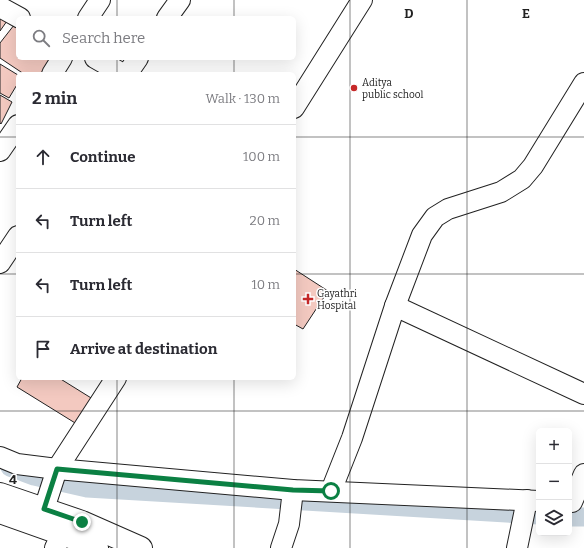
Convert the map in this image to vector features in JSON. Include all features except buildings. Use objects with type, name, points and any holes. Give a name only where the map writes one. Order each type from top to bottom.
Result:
[{"type":"main road","points":[[0,494],[45,506],[141,548]]},
{"type":"main road","points":[[0,512],[58,541],[76,538],[97,548]]},
{"type":"street","points":[[89,16],[100,0]]},
{"type":"street","points":[[168,16],[180,0]]},
{"type":"street","points":[[296,105],[362,0]]},
{"type":"street","points":[[0,7],[16,16]]},
{"type":"street","points":[[53,72],[61,60]]},
{"type":"street","points":[[99,60],[120,72]]},
{"type":"street","points":[[128,72],[137,60]]},
{"type":"street","points":[[331,491],[352,438],[395,306],[422,235],[435,217],[448,209],[500,192],[522,179],[533,166],[584,83]]},
{"type":"street","points":[[0,151],[16,128]]},
{"type":"street","points":[[0,262],[16,239]]},
{"type":"street","points":[[395,306],[584,394]]},
{"type":"street","points":[[45,506],[56,472],[115,380]]},
{"type":"street","points":[[0,458],[18,464],[56,472],[293,490],[531,501],[517,548]]},
{"type":"street","points":[[575,502],[584,474]]},
{"type":"street","points":[[281,548],[289,524],[293,490]]},
{"type":"waterway","points":[[10,467],[34,476],[87,488],[536,515]]},
{"type":"waterway","points":[[572,517],[584,517]]},
{"type":"place","name":"Aditya public school","points":[[354,88]]},
{"type":"place","name":"Gayathri Hospital","points":[[308,299]]},
{"type":"route","points":[[82,522],[44,509],[57,469],[293,490],[331,491]]}]
